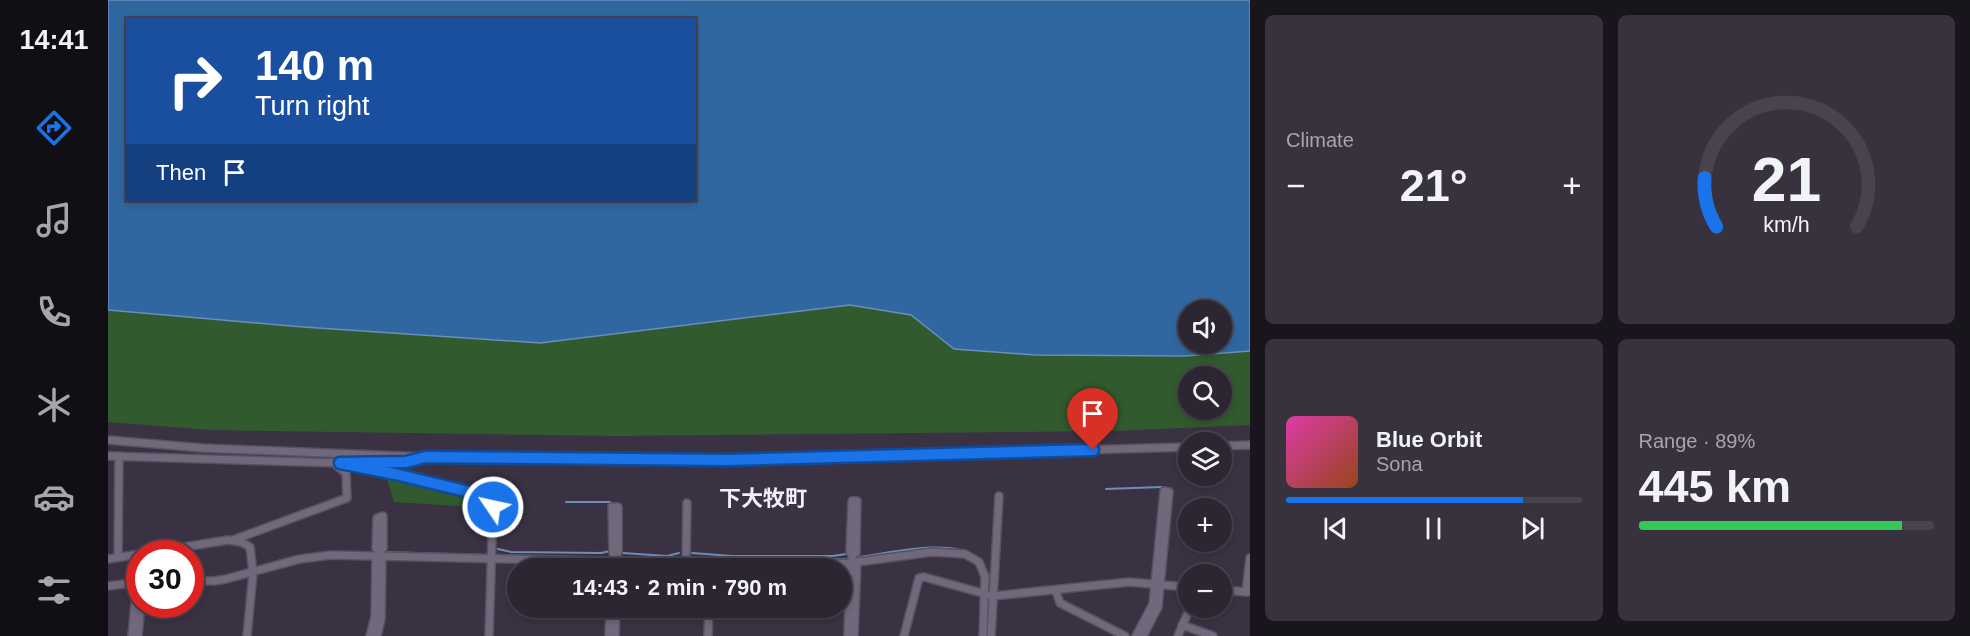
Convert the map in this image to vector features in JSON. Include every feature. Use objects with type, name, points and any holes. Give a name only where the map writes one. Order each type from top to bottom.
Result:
[{"type":"street","points":[[108,440],[202,448],[425,457],[728,460],[1178,447]]},
{"type":"street","points":[[1232,446],[1250,445]]},
{"type":"street","points":[[108,456],[337,463],[406,462],[425,457]]},
{"type":"street","points":[[118,456],[118,557]]},
{"type":"street","points":[[204,544],[233,540],[347,498],[346,473],[337,463]]},
{"type":"street","points":[[337,463],[395,474],[486,496],[491,500],[493,507],[489,636]]},
{"type":"street","points":[[1136,636],[1153,604],[1157,585],[1169,492],[1164,491],[1157,585],[1158,607],[1143,636]]},
{"type":"street","points":[[983,636],[999,496]]},
{"type":"street","points":[[848,636],[853,560],[856,553],[857,501],[852,501],[850,552],[853,560],[854,636]]},
{"type":"street","points":[[686,558],[687,503]]},
{"type":"street","points":[[612,507],[618,507],[618,553],[614,563],[612,507]]},
{"type":"street","points":[[233,540],[250,547],[254,573],[247,636]]},
{"type":"street","points":[[853,560],[932,552],[965,554],[979,562],[983,568],[989,595],[991,636]]},
{"type":"street","points":[[370,636],[375,617],[379,554]]},
{"type":"street","points":[[377,636],[381,619],[379,554]]},
{"type":"street","points":[[204,581],[214,581],[254,573],[312,556],[379,554],[507,560]]},
{"type":"street","points":[[108,559],[126,556]]},
{"type":"street","points":[[1232,591],[1248,592],[1250,558]]},
{"type":"street","points":[[904,636],[919,578],[924,577],[989,595],[1056,591],[1129,582],[1178,586]]},
{"type":"street","points":[[108,586],[126,584]]},
{"type":"street","points":[[1056,591],[1060,603],[1125,636]]},
{"type":"street","points":[[132,636],[134,618]]},
{"type":"street","points":[[138,636],[140,618]]},
{"type":"street","points":[[609,636],[610,618]]},
{"type":"street","points":[[615,636],[616,618]]},
{"type":"street","points":[[708,636],[709,618]]},
{"type":"street","points":[[1178,636],[1185,618]]},
{"type":"street","points":[[1182,625],[1213,636]]},
{"type":"green space","points":[[850,305],[911,315],[955,349],[1035,355],[1185,356],[1250,351],[1250,425],[1114,431],[617,436],[210,430],[108,422],[108,310],[303,327],[540,343]]},
{"type":"green space","points":[[386,475],[482,497],[487,500],[489,508],[394,502]]},
{"type":"water","points":[[108,0],[1250,0],[1250,351],[1232,352],[1232,300],[1178,300],[1178,354],[1211,354],[1185,356],[1035,355],[954,349],[911,315],[850,305],[540,343],[303,327],[108,310]]},
{"type":"waterway","points":[[1106,489],[1161,487]]},
{"type":"waterway","points":[[566,502],[610,502]]},
{"type":"waterway","points":[[854,558],[934,547],[964,551],[976,557]]},
{"type":"waterway","points":[[498,549],[511,552],[601,553],[610,551]]},
{"type":"waterway","points":[[356,552],[378,552]]},
{"type":"waterway","points":[[381,552],[488,555]]},
{"type":"waterway","points":[[303,555],[324,553]]},
{"type":"waterway","points":[[623,553],[667,556],[679,553]]},
{"type":"waterway","points":[[692,553],[732,556],[846,554]]},
{"type":"waterway","points":[[494,555],[613,558]]},
{"type":"waterway","points":[[271,563],[297,556]]},
{"type":"waterway","points":[[982,563],[989,575],[989,591]]},
{"type":"waterway","points":[[206,578],[218,577]]},
{"type":"waterway","points":[[987,636],[989,597]]},
{"type":"district","name":"下大牧町","points":[[763,498]]},
{"type":"route","points":[[493,507],[491,500],[486,496],[340,463],[383,464],[406,462],[425,457],[728,460],[1093,450]]}]
